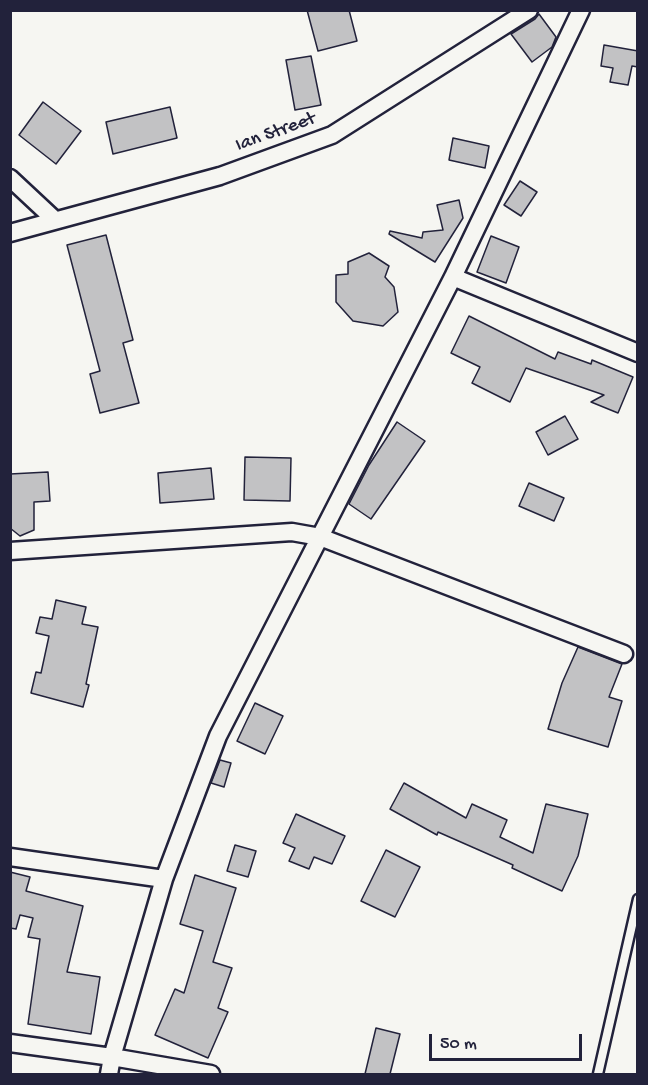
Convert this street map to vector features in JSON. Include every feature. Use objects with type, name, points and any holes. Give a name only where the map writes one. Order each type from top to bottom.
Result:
[{"type":"street","name":"Ian Street","points":[[10,233],[220,177],[332,135],[530,10]]},
{"type":"street","points":[[109,1074],[164,879],[218,735],[453,277],[581,10]]},
{"type":"street","points":[[10,178],[55,220]]},
{"type":"street","points":[[453,277],[638,353]]},
{"type":"street","points":[[10,551],[292,532],[320,537],[624,654]]},
{"type":"street","points":[[10,857],[164,879]]},
{"type":"street","points":[[10,1043],[211,1074]]},
{"type":"lane","points":[[598,1074],[638,899]]},
{"type":"building","points":[[307,10],[349,10],[357,41],[318,51]]},
{"type":"building","points":[[539,14],[556,37],[552,47],[532,62],[511,34]]},
{"type":"building","points":[[604,45],[638,51],[638,67],[632,66],[628,85],[610,82],[613,68],[601,66]]},
{"type":"building","points":[[311,56],[321,105],[295,110],[286,60]]},
{"type":"building","points":[[43,102],[81,131],[56,164],[19,135]]},
{"type":"building","points":[[170,107],[177,138],[113,154],[106,122]]},
{"type":"building","points":[[453,138],[489,146],[485,168],[449,160]]},
{"type":"building","points":[[520,181],[537,192],[521,216],[504,205]]},
{"type":"building","points":[[459,200],[463,218],[435,262],[389,234],[390,231],[422,238],[423,232],[443,230],[437,205]]},
{"type":"building","points":[[106,235],[133,340],[123,343],[139,403],[100,413],[90,374],[100,371],[67,245]]},
{"type":"building","points":[[491,236],[519,247],[506,283],[477,272]]},
{"type":"building","points":[[369,253],[389,266],[385,277],[394,287],[398,312],[383,326],[353,321],[336,302],[336,275],[348,274],[348,262]]},
{"type":"building","points":[[469,316],[555,359],[558,352],[591,364],[592,360],[633,377],[618,413],[591,402],[604,395],[526,368],[510,402],[472,383],[480,367],[451,353]]},
{"type":"building","points":[[565,416],[578,439],[548,455],[536,432]]},
{"type":"building","points":[[397,422],[425,441],[371,519],[349,504],[369,465]]},
{"type":"building","points":[[245,457],[291,458],[290,501],[244,500]]},
{"type":"building","points":[[211,468],[214,499],[160,503],[158,473]]},
{"type":"building","points":[[48,472],[50,501],[34,502],[34,530],[20,536],[10,528],[10,474]]},
{"type":"building","points":[[529,483],[564,498],[554,521],[519,506]]},
{"type":"building","points":[[56,600],[86,607],[82,624],[98,627],[86,684],[89,685],[83,707],[31,693],[36,672],[41,673],[49,636],[36,633],[40,617],[52,619]]},
{"type":"building","points":[[578,647],[622,664],[609,697],[622,701],[608,747],[548,729],[562,683]]},
{"type":"building","points":[[255,703],[283,716],[265,754],[237,741]]},
{"type":"building","points":[[220,760],[231,763],[224,787],[211,783]]},
{"type":"building","points":[[404,783],[466,818],[472,804],[507,820],[500,837],[533,853],[546,804],[588,814],[578,856],[562,891],[512,868],[513,865],[438,832],[437,835],[390,809]]},
{"type":"building","points":[[296,814],[345,836],[332,864],[314,857],[309,869],[289,861],[295,848],[283,843]]},
{"type":"building","points":[[235,845],[256,851],[248,877],[227,871]]},
{"type":"building","points":[[386,850],[420,867],[395,917],[361,901]]},
{"type":"building","points":[[10,872],[30,877],[26,891],[83,906],[67,972],[100,977],[91,1034],[28,1024],[40,939],[28,937],[33,918],[20,915],[16,929],[10,928]]},
{"type":"building","points":[[195,875],[236,888],[213,962],[232,968],[218,1008],[228,1012],[208,1058],[155,1035],[175,989],[184,993],[203,931],[180,924]]},
{"type":"building","points":[[376,1028],[400,1034],[390,1074],[365,1074]]}]
